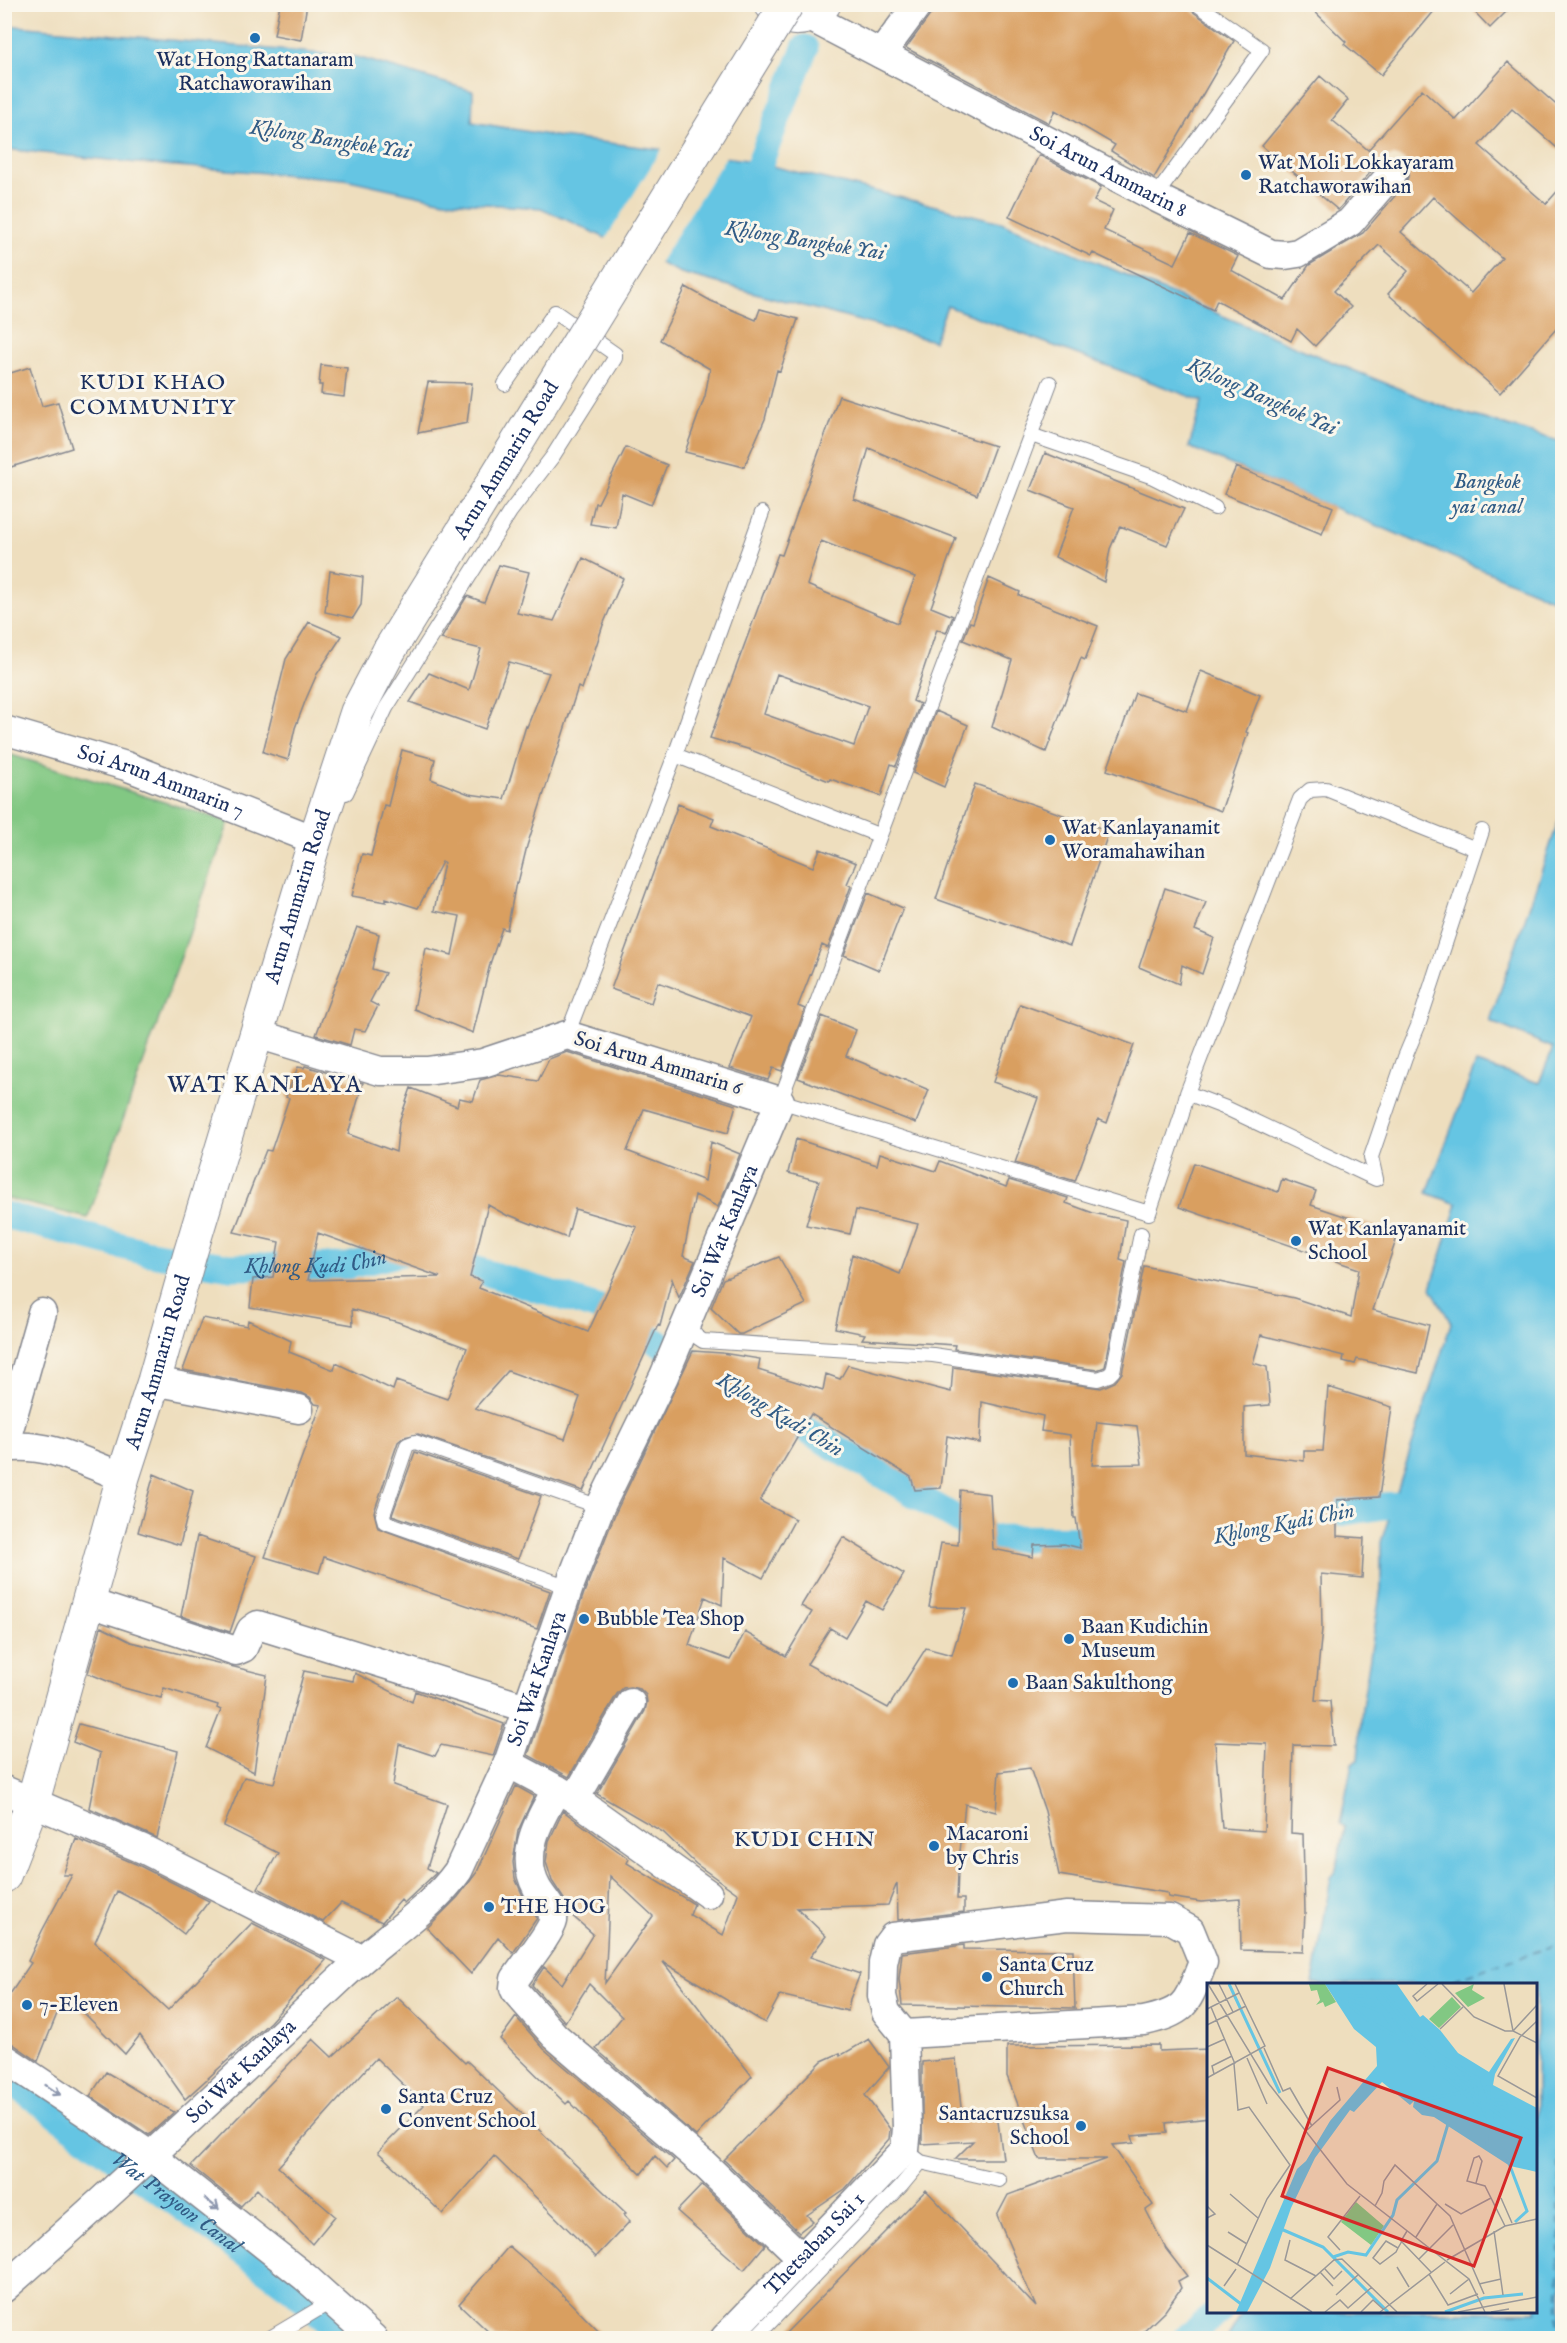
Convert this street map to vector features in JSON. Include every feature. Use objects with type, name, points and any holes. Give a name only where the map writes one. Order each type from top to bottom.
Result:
[{"type":"main road","points":[[771,4],[782,17],[799,19],[807,9]]},
{"type":"main road","name":"Arun Ammarin Road","points":[[4,1876],[19,1795],[87,1602],[315,840],[357,712],[389,651],[807,9]]},
{"type":"street","points":[[881,54],[918,4]]},
{"type":"street","name":"Soi Arun Ammarin 8","points":[[807,9],[881,54],[1155,197],[1271,254],[1298,253],[1350,222],[1393,172]]},
{"type":"street","name":"Soi Arun Ammarin 7","points":[[4,730],[126,766],[315,840]]},
{"type":"street","name":"Soi Arun Ammarin 6","points":[[257,1034],[380,1071],[427,1071],[483,1063],[567,1035],[780,1101]]},
{"type":"street","name":"Soi Wat Kanlaya","points":[[4,2288],[121,2185],[361,1959],[447,1887],[458,1871],[508,1763],[569,1587],[600,1507],[664,1376],[780,1101]]},
{"type":"street","points":[[42,1313],[4,1448],[21,1445],[45,1447],[123,1477]]},
{"type":"street","points":[[154,1381],[299,1409]]},
{"type":"street","points":[[87,1602],[236,1651],[246,1645],[251,1630],[258,1625],[526,1708]]},
{"type":"street","points":[[631,1703],[566,1794],[539,1819],[533,1835],[530,1858],[531,1874],[536,1888],[551,1910],[553,1923],[515,1979],[514,1988],[555,2036],[704,2164],[802,2258]]},
{"type":"street","points":[[508,1763],[566,1794],[708,1894]]},
{"type":"street","points":[[19,1795],[143,1849],[361,1959]]},
{"type":"street","points":[[904,2034],[1144,2021],[1171,2015],[1188,2001],[1203,1962],[1190,1930],[1170,1919],[1067,1916],[893,1937],[887,1945],[883,1963],[882,1996],[886,2012],[904,2034],[907,2128],[913,2156]]},
{"type":"street","points":[[4,2058],[151,2156],[305,2277],[321,2308],[373,2338]]},
{"type":"street","name":"Thetsaban Sai 1","points":[[725,2338],[802,2258],[913,2156]]},
{"type":"lane","points":[[1155,197],[1262,50],[1197,4]]},
{"type":"lane","points":[[302,885],[386,708],[510,512],[553,456],[615,358],[615,354],[555,312],[505,384]]},
{"type":"lane","points":[[1050,383],[878,835],[780,1101],[1149,1213],[1187,1093],[1300,799],[1310,790],[1326,789],[1476,849]]},
{"type":"lane","points":[[1031,435],[1153,477],[1215,508]]},
{"type":"lane","points":[[567,1035],[675,755],[762,513]]},
{"type":"lane","points":[[675,755],[878,835]]},
{"type":"lane","points":[[1187,1093],[1226,1108],[1376,1179],[1371,1157],[1418,1026],[1482,831]]},
{"type":"lane","points":[[684,1328],[704,1341],[933,1355],[1098,1379],[1113,1371],[1141,1234]]},
{"type":"lane","points":[[569,1587],[385,1522],[383,1515],[407,1445],[415,1442],[600,1507]]},
{"type":"lane","points":[[755,2338],[902,2186],[913,2156],[999,2181]]},
{"type":"lane","points":[[270,2338],[321,2308]]},
{"type":"green space","points":[[5,753],[229,822],[88,1218],[5,1198]]},
{"type":"water","name":"Bangkok yai canal","points":[[5,25],[357,57],[473,91],[472,122],[560,137],[747,160],[1001,222],[1447,408],[1562,442],[1562,603],[1189,447],[1202,401],[947,306],[934,341],[681,273],[541,208],[444,201],[345,179],[137,163],[5,149]]},
{"type":"water","points":[[1562,811],[1562,2338],[1227,2338],[1242,2313],[1537,2313],[1537,1983],[1313,1983],[1331,1877],[1335,1873],[1345,1827],[1340,1824],[1352,1763],[1358,1760],[1362,1707],[1381,1588],[1381,1542],[1451,1323],[1431,1288],[1457,1204],[1427,1193],[1476,1063],[1539,1083],[1553,1048],[1490,1021]]},
{"type":"pier","points":[[663,147],[727,155],[658,265],[605,240]]},
{"type":"building","points":[[280,4],[307,4],[301,40],[274,35]]},
{"type":"building","points":[[934,4],[1188,4],[1192,11],[1234,41],[1154,178],[1111,151],[1115,145],[1055,110],[1049,123],[906,48],[931,14]]},
{"type":"building","points":[[1307,4],[1440,4],[1381,75],[1344,44],[1346,42]]},
{"type":"building","points":[[1467,4],[1514,4],[1490,28]]},
{"type":"building","points":[[1508,62],[1563,111],[1563,153],[1512,109],[1479,145],[1546,204],[1563,185],[1563,321],[1500,393],[1388,294],[1408,271],[1379,245],[1334,291],[1351,307],[1315,346],[1297,329],[1291,341],[1217,300],[1213,310],[1093,253],[1091,256],[1009,217],[1039,155],[1101,187],[1094,201],[1113,210],[1104,230],[1175,264],[1190,233],[1238,256],[1231,270],[1285,300],[1309,265],[1363,233],[1406,183],[1409,174],[1408,166],[1403,159],[1395,156],[1387,157],[1380,161],[1338,210],[1262,146],[1320,76],[1348,100],[1332,120],[1368,150],[1422,89],[1456,120]],"holes":[[[1433,197],[1502,258],[1471,293],[1401,232]]]},
{"type":"building","points":[[686,287],[711,301],[756,320],[760,309],[798,319],[780,371],[777,370],[765,419],[744,467],[685,452],[705,396],[710,369],[660,340]]},
{"type":"building","points":[[321,365],[347,368],[344,397],[321,394],[322,385],[319,385]]},
{"type":"building","points":[[30,367],[42,406],[58,402],[72,448],[11,467],[4,446],[4,375]]},
{"type":"building","points":[[428,382],[472,383],[467,423],[418,433]]},
{"type":"building","points":[[839,396],[995,446],[977,495],[869,448],[854,499],[956,538],[931,607],[953,616],[946,633],[937,629],[913,701],[920,704],[896,766],[891,764],[881,796],[830,779],[829,781],[751,750],[710,738],[778,554],[782,555]],"holes":[[[821,541],[915,577],[898,623],[807,585]],[[777,674],[868,706],[854,746],[764,714]]]},
{"type":"building","points":[[626,447],[667,465],[651,505],[622,493],[616,528],[590,524],[595,503],[598,503]]},
{"type":"building","points":[[1045,453],[1184,509],[1167,545],[1120,526],[1110,549],[1104,582],[1055,557],[1074,507],[1030,490]]},
{"type":"building","points":[[1236,467],[1333,507],[1322,534],[1224,494]]},
{"type":"building","points":[[583,558],[623,578],[603,625],[582,689],[578,687],[527,846],[518,883],[516,882],[507,930],[502,928],[490,964],[473,1033],[414,1009],[426,948],[452,955],[460,916],[434,911],[444,863],[442,862],[418,908],[386,898],[386,902],[352,896],[362,854],[371,856],[384,805],[388,806],[402,750],[435,759],[431,779],[469,794],[504,799],[526,726],[549,673],[509,662],[485,729],[410,702],[429,673],[469,690],[481,649],[441,639],[467,596],[484,602],[499,565],[529,572],[517,613],[554,621]]},
{"type":"building","points":[[330,571],[363,577],[361,605],[353,618],[325,612]]},
{"type":"building","points":[[989,578],[1020,592],[1019,595],[1098,626],[1085,660],[1081,658],[1046,752],[992,727],[1012,660],[963,640],[970,622],[973,623]]},
{"type":"building","points":[[309,622],[342,636],[317,674],[306,699],[295,728],[288,760],[263,752],[286,659]]},
{"type":"building","points":[[1201,671],[1260,695],[1221,811],[1107,770],[1135,693],[1187,711]]},
{"type":"building","points":[[936,711],[968,725],[944,787],[913,773]]},
{"type":"building","points":[[975,784],[1109,831],[1070,946],[936,899]]},
{"type":"building","points":[[678,804],[714,818],[711,826],[813,867],[820,849],[856,863],[847,884],[851,886],[828,948],[822,945],[798,1006],[805,1009],[782,1071],[773,1068],[768,1080],[730,1068],[751,1017],[658,982],[651,1003],[611,989]]},
{"type":"building","points":[[1165,888],[1206,902],[1195,930],[1214,938],[1202,974],[1182,965],[1179,984],[1139,967]]},
{"type":"building","points":[[868,893],[903,908],[879,970],[844,955]]},
{"type":"building","points":[[357,927],[379,934],[372,969],[385,973],[370,1002],[378,1006],[365,1031],[354,1029],[350,1045],[316,1035]]},
{"type":"building","points":[[1020,1004],[1134,1045],[1107,1123],[1098,1119],[1075,1181],[1015,1163],[1038,1098],[993,1082]]},
{"type":"building","points":[[822,1016],[856,1030],[846,1056],[929,1090],[916,1123],[798,1078]]},
{"type":"building","points":[[567,1052],[736,1105],[728,1133],[644,1109],[627,1151],[705,1181],[711,1142],[740,1154],[718,1207],[695,1195],[683,1256],[695,1261],[679,1298],[672,1279],[660,1326],[658,1325],[583,1491],[418,1434],[404,1437],[398,1442],[374,1512],[378,1528],[550,1591],[537,1629],[324,1557],[319,1573],[265,1557],[321,1405],[315,1404],[310,1397],[302,1393],[183,1370],[202,1318],[247,1326],[248,1320],[291,1341],[289,1352],[334,1370],[336,1363],[393,1390],[396,1381],[447,1399],[467,1348],[398,1322],[352,1309],[353,1325],[250,1307],[253,1279],[273,1277],[279,1242],[234,1232],[266,1150],[271,1151],[289,1098],[286,1097],[298,1067],[304,1068],[305,1066],[363,1083],[348,1134],[396,1152],[399,1122],[411,1088],[457,1106],[459,1098],[473,1101],[480,1080],[499,1075],[538,1081],[549,1059]],"holes":[[[488,1205],[508,1216],[567,1238],[575,1209],[637,1227],[588,1332],[479,1288],[482,1281],[470,1277]],[[318,1233],[440,1277],[308,1280]],[[508,1371],[580,1397],[565,1439],[475,1408]]]},
{"type":"building","points":[[796,1139],[877,1165],[880,1153],[936,1171],[940,1161],[1006,1187],[1009,1180],[1068,1198],[1066,1203],[1093,1213],[1126,1220],[1120,1260],[1126,1262],[1105,1367],[1097,1370],[954,1349],[955,1345],[862,1339],[865,1334],[835,1328],[852,1254],[900,1274],[918,1224],[856,1210],[850,1234],[806,1225],[819,1181],[788,1173]]},
{"type":"building","points":[[1194,1163],[1278,1192],[1282,1179],[1316,1191],[1311,1205],[1398,1234],[1373,1310],[1429,1325],[1418,1373],[1357,1359],[1355,1364],[1343,1361],[1344,1356],[1261,1335],[1253,1363],[1267,1367],[1270,1405],[1244,1407],[1244,1454],[1304,1461],[1304,1451],[1323,1451],[1328,1387],[1392,1407],[1379,1497],[1337,1500],[1337,1536],[1364,1538],[1362,1578],[1321,1574],[1322,1629],[1315,1700],[1330,1701],[1334,1746],[1293,1745],[1291,1833],[1303,1834],[1305,1912],[1303,1952],[1241,1950],[1240,1899],[1201,1902],[1168,1897],[1167,1893],[1059,1875],[1045,1811],[1030,1768],[999,1772],[996,1812],[965,1804],[957,1899],[964,1899],[964,1912],[898,1920],[897,1883],[888,1905],[797,1908],[826,1936],[810,1957],[860,1974],[848,2011],[780,1995],[765,2023],[663,1962],[752,2076],[696,2136],[596,2049],[622,2017],[589,1984],[565,2022],[532,1985],[544,1967],[562,1984],[593,1934],[569,1913],[564,1899],[552,1881],[546,1862],[549,1841],[563,1811],[629,1859],[627,1863],[694,1904],[690,1915],[723,1935],[738,1894],[696,1864],[663,1832],[597,1794],[645,1711],[646,1695],[640,1689],[623,1688],[617,1694],[569,1777],[528,1755],[584,1593],[615,1514],[693,1351],[760,1359],[758,1370],[823,1390],[826,1374],[840,1379],[848,1365],[951,1392],[953,1367],[1101,1388],[1115,1382],[1122,1373],[1144,1266],[1294,1298],[1351,1317],[1359,1269],[1179,1207]],"holes":[[[982,1402],[1043,1416],[1041,1431],[1070,1435],[1074,1518],[1076,1518],[1080,1548],[1064,1544],[1034,1545],[1033,1557],[993,1549],[990,1494],[960,1490],[958,1545],[941,1543],[929,1607],[966,1608],[952,1655],[926,1648],[888,1708],[807,1664],[830,1628],[845,1637],[866,1601],[882,1610],[904,1574],[843,1537],[801,1606],[812,1612],[786,1656],[745,1632],[730,1660],[689,1645],[705,1597],[722,1605],[724,1558],[763,1578],[795,1519],[760,1501],[811,1414],[911,1477],[915,1490],[941,1488],[947,1436],[980,1443]],[[1097,1422],[1137,1426],[1142,1464],[1092,1465]],[[1215,1742],[1267,1744],[1264,1831],[1222,1828]],[[610,1876],[653,1916],[605,1983]]]},
{"type":"building","points":[[779,1257],[806,1304],[738,1334],[711,1308],[723,1279]]},
{"type":"building","points":[[415,1452],[541,1496],[518,1559],[392,1515]]},
{"type":"building","points":[[154,1474],[193,1491],[180,1545],[138,1532]]},
{"type":"building","points":[[197,1536],[256,1556],[230,1632],[181,1616]]},
{"type":"building","points":[[101,1627],[131,1642],[267,1675],[254,1772],[206,1748],[221,1710],[217,1708],[218,1705],[164,1688],[161,1698],[124,1688],[88,1673]]},
{"type":"building","points":[[304,1671],[353,1681],[355,1673],[412,1702],[415,1691],[504,1724],[493,1756],[441,1745],[435,1756],[399,1744],[393,1785],[447,1804],[427,1868],[436,1873],[404,1903],[401,1900],[382,1922],[341,1903],[323,1922],[258,1888],[278,1853],[224,1826],[244,1777],[274,1783]]},
{"type":"building","points":[[79,1724],[178,1751],[157,1838],[89,1808],[100,1753],[73,1742]]},
{"type":"building","points":[[516,1786],[534,1796],[518,1831],[513,1862],[515,1878],[537,1918],[513,1953],[498,1937],[471,1974],[427,1928],[458,1897],[477,1872]]},
{"type":"building","points":[[76,1839],[136,1864],[209,1901],[184,1934],[150,1908],[117,1891],[95,1942],[168,2010],[252,1923],[326,1960],[270,2022],[185,2099],[140,2035],[125,2054],[65,1994],[38,2061],[13,2044],[4,2042],[4,2003],[31,1963],[28,1961],[72,1875],[63,1875]]},
{"type":"building","name":"Santa Cruz Church","points":[[964,1945],[964,1949],[1073,1950],[1075,2008],[902,2005],[899,1979],[902,1953]]},
{"type":"building","points":[[397,1997],[626,2213],[624,2215],[630,2221],[596,2257],[494,2156],[443,2214],[378,2152],[424,2105],[376,2058],[278,2167],[335,2216],[312,2244],[257,2189],[241,2206],[191,2166],[313,2039],[332,2057]]},
{"type":"building","points":[[516,2017],[544,2049],[674,2160],[667,2168],[655,2156],[641,2174],[569,2101],[566,2104],[500,2039]]},
{"type":"building","points":[[869,2039],[889,2067],[865,2095],[890,2129],[889,2139],[845,2189],[807,2215],[813,2221],[799,2232],[724,2160],[822,2061],[840,2053],[840,2056]]},
{"type":"building","points":[[1159,2045],[1159,2051],[1207,2049],[1207,2118],[1166,2123],[1167,2133],[1132,2136],[1134,2143],[1112,2145],[1153,2205],[1146,2210],[1166,2249],[1187,2276],[1178,2281],[1181,2288],[1165,2311],[1137,2338],[781,2338],[926,2190],[1036,2307],[997,2216],[1008,2195],[1107,2159],[1039,2159],[1007,2076],[1007,2046]]},
{"type":"building","points":[[956,2059],[962,2117],[997,2114],[1003,2159],[955,2159],[973,2141],[922,2144],[922,2062]]},
{"type":"building","points":[[106,2072],[174,2112],[149,2135],[90,2096]]},
{"type":"building","points":[[702,2185],[765,2245],[744,2270],[677,2211]]},
{"type":"building","points":[[509,2246],[548,2280],[605,2338],[495,2338],[459,2304]]},
{"type":"waterway","points":[[746,198],[805,48]]},
{"type":"waterway","name":"Khlong Kudi Chin","points":[[4,1215],[145,1252],[230,1267],[348,1266],[414,1250],[601,1309],[693,1363]]},
{"type":"waterway","name":"Khlong Kudi Chin","points":[[772,1410],[989,1538],[1116,1539]]},
{"type":"waterway","name":"Khlong Kudi Chin","points":[[1301,1519],[1384,1506],[1430,1503]]},
{"type":"waterway","name":"Wat Prayoon Canal","points":[[4,2076],[295,2291],[344,2338]]},
{"type":"waterway","name":"Wat Prayoon Canal","points":[[1186,2338],[1218,2313]]},
{"type":"ferry route","points":[[1443,1983],[1562,1943]]},
{"type":"ferry route","points":[[1559,2338],[1559,2137],[1562,2127]]},
{"type":"place","name":"Wat Hong Rattanaram Ratchaworawihan","points":[[255,38]]},
{"type":"place","name":"Wat Moli Lokkayaram Ratchaworawihan","points":[[1246,175]]},
{"type":"place","name":"Wat Kanlayanamit Woramahawihan","points":[[1050,840]]},
{"type":"place","name":"Wat Kanlayanamit School","points":[[1296,1241]]},
{"type":"place","name":"Bubble Tea Shop","points":[[584,1619]]},
{"type":"place","name":"Baan Kudichin Museum","points":[[1069,1639]]},
{"type":"place","name":"Baan Sakulthong","points":[[1013,1683]]},
{"type":"place","name":"Macaroni by Chris","points":[[934,1846]]},
{"type":"place","name":"THE HOG","points":[[489,1907]]},
{"type":"place","name":"Santa Cruz Church","points":[[987,1977]]},
{"type":"place","name":"7-Eleven","points":[[27,2005]]},
{"type":"place","name":"Santa Cruz Convent School","points":[[386,2109]]},
{"type":"place","name":"Santacruzsuksa School","points":[[1081,2126]]},
{"type":"district","name":"KUDI KHAO COMMUNITY","points":[[153,396]]},
{"type":"district","name":"WAT KANLAYA","points":[[265,1085]]},
{"type":"district","name":"KUDI CHIN","points":[[805,1840]]},
{"type":"water label","name":"Khlong Bangkok Yai","points":[[330,140]]},
{"type":"water label","name":"Khlong Bangkok Yai","points":[[805,241]]},
{"type":"water label","name":"Khlong Bangkok Yai","points":[[1262,397]]}]
